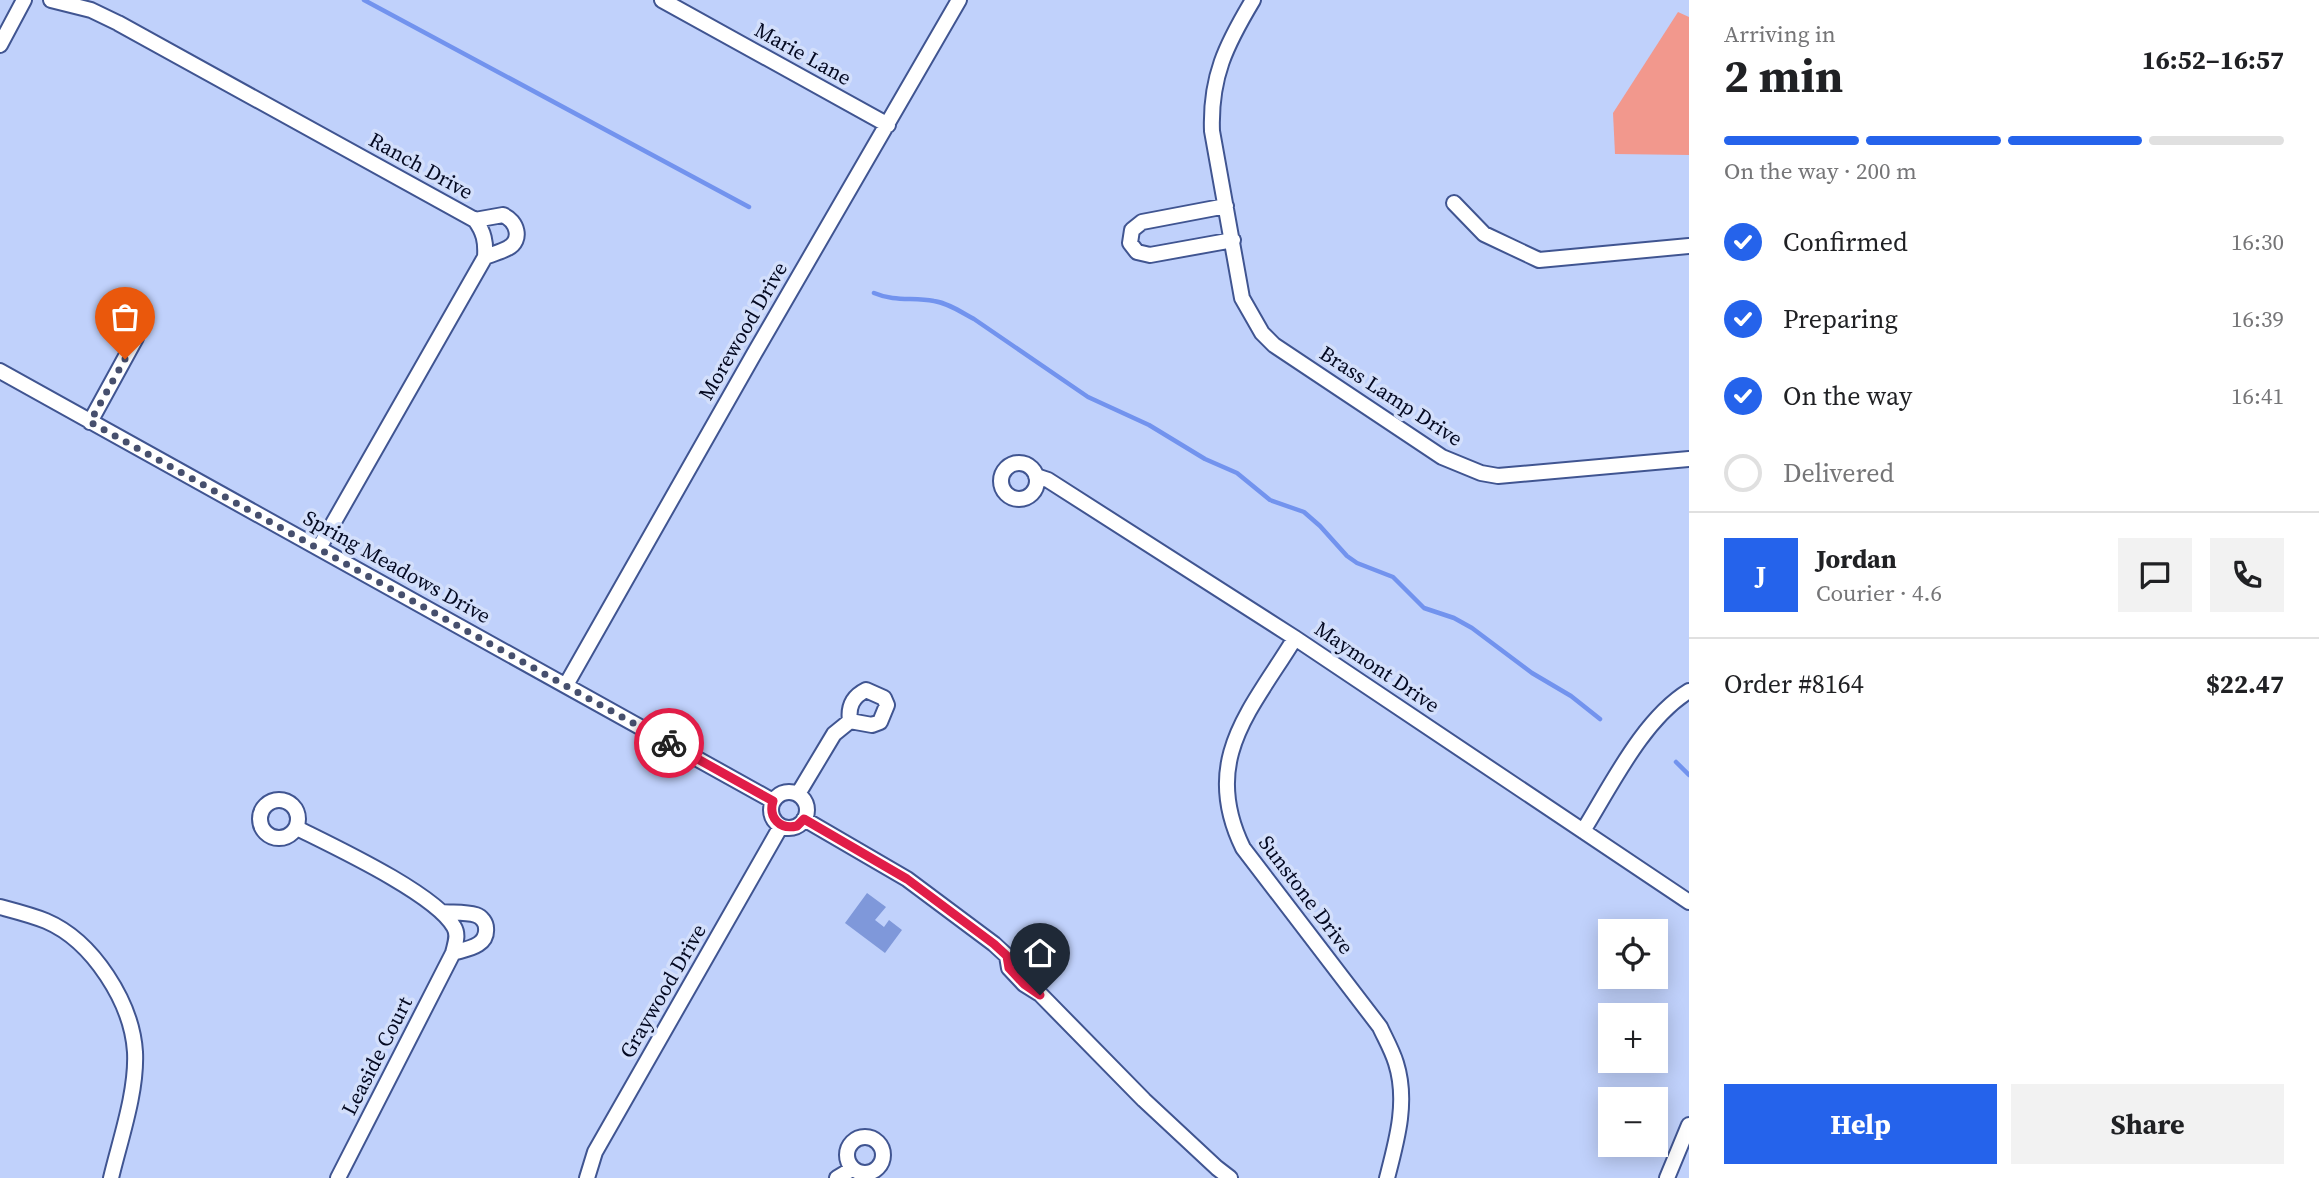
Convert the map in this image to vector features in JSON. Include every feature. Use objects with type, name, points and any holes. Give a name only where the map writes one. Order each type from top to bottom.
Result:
[{"type":"street","points":[[0,44],[24,0]]},
{"type":"street","name":"Ranch Drive","points":[[51,0],[91,10],[118,23],[475,220],[484,236],[485,257]]},
{"type":"street","name":"Marie Lane","points":[[662,0],[888,125]]},
{"type":"street","name":"Morewood Drive","points":[[566,685],[959,0]]},
{"type":"street","name":"Brass Lamp Drive","points":[[1253,0],[1221,58],[1211,106],[1212,131],[1242,298],[1262,333],[1274,345],[1442,457],[1481,473],[1498,475],[1689,459]]},
{"type":"street","points":[[1454,203],[1484,234],[1539,260],[1689,246]]},
{"type":"street","points":[[1226,206],[1142,222],[1132,230],[1130,243],[1137,253],[1150,256],[1233,240]]},
{"type":"street","points":[[319,548],[485,257],[510,247],[517,237],[514,222],[503,215],[475,220]]},
{"type":"street","points":[[90,422],[136,338]]},
{"type":"street","name":"Spring Meadows Drive","points":[[0,372],[773,801]]},
{"type":"street","name":"Maymont Drive","points":[[1036,476],[1048,480],[1295,638],[1689,902]]},
{"type":"street","name":"Sunstone Drive","points":[[1295,638],[1234,740],[1225,785],[1234,829],[1244,848],[1380,1027],[1395,1061],[1400,1080],[1401,1105],[1396,1143],[1387,1178]]},
{"type":"street","points":[[1583,831],[1643,737],[1661,715],[1689,691]]},
{"type":"street","points":[[798,794],[834,734],[850,721]]},
{"type":"street","points":[[787,792],[798,794],[806,803],[804,819],[797,826],[781,826],[776,823],[771,813],[773,801],[787,792]]},
{"type":"street","points":[[804,819],[907,879],[994,944],[1007,956],[1009,968],[1024,984],[1040,995],[1218,1173],[1230,1178]]},
{"type":"street","name":"Graywood Drive","points":[[587,1178],[596,1152],[781,826]]},
{"type":"street","points":[[297,828],[374,867],[442,912],[457,935],[453,953],[479,945],[486,936],[484,922],[476,915],[442,912]]},
{"type":"street","points":[[0,907],[48,922],[70,937],[92,956],[120,995],[130,1024],[135,1052],[134,1082],[111,1178]]},
{"type":"street","name":"Leaside Court","points":[[338,1178],[453,953]]},
{"type":"street","points":[[1667,1178],[1689,1125]]},
{"type":"street","points":[[837,1178],[852,1169]]},
{"type":"shaded area","points":[[1678,12],[1689,17],[1689,155],[1615,154],[1613,113]]},
{"type":"building","points":[[867,893],[886,907],[875,920],[884,927],[889,920],[902,930],[885,953],[845,923]]},
{"type":"waterway","points":[[364,0],[749,207]]},
{"type":"waterway","points":[[874,293],[934,301],[954,308],[1088,397],[1149,425],[1205,459],[1237,473],[1270,500],[1304,512],[1357,563],[1393,577],[1424,608],[1454,618],[1472,628],[1600,719]]},
{"type":"waterway","points":[[1676,762],[1689,775]]},
{"type":"way so far","points":[[125,359],[90,422],[669,743]]},
{"type":"route","points":[[669,743],[773,801],[771,813],[776,823],[781,826],[797,826],[804,819],[858,848],[907,879],[994,944],[1007,956],[1009,968],[1024,984],[1040,995]]}]
